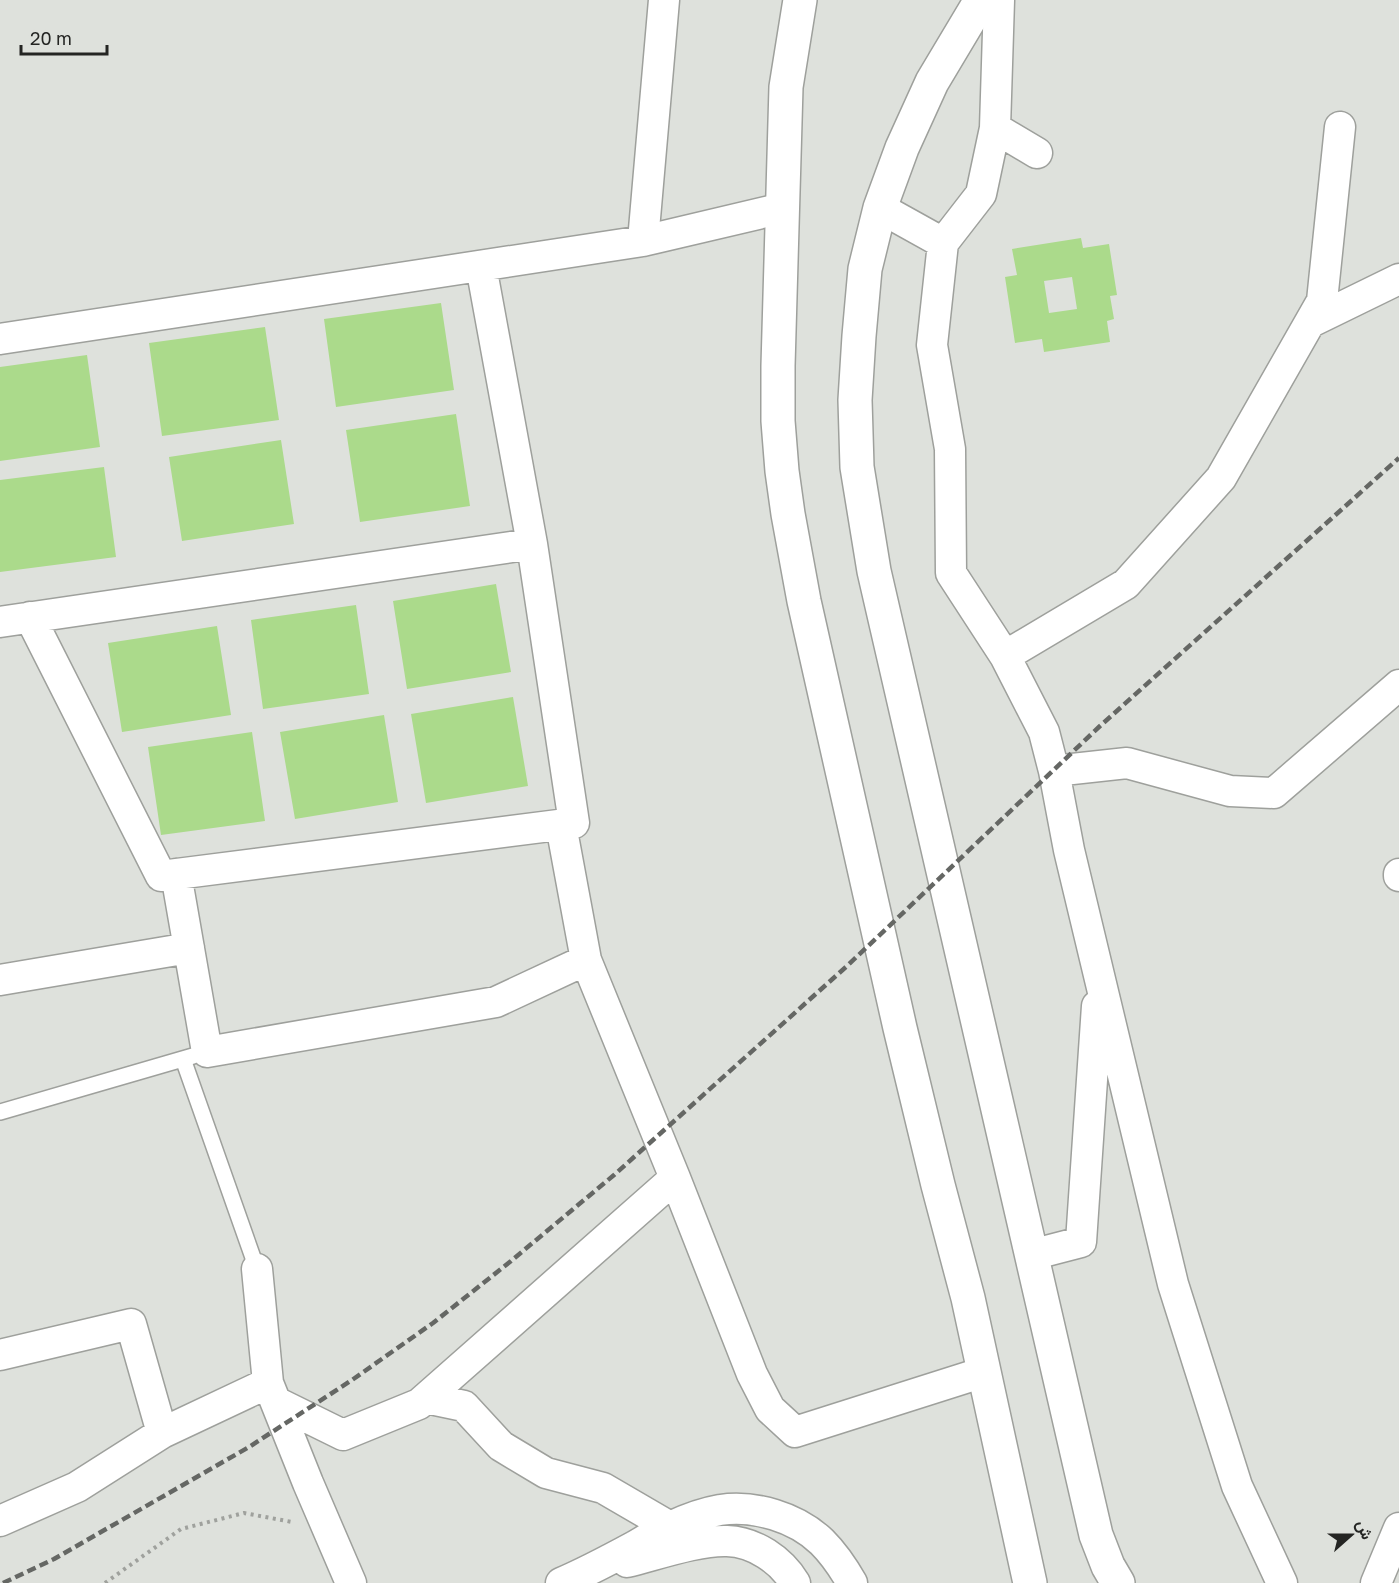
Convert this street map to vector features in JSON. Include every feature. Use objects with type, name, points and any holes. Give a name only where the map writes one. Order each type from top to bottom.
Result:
[{"type":"main road","points":[[800,0],[786,87],[778,366],[778,422],[782,471],[806,613],[897,1017],[968,1298],[1030,1583]]},
{"type":"main road","points":[[981,0],[932,82],[902,148],[880,207],[865,269],[859,336],[855,400],[857,467],[874,571],[1096,1535],[1108,1566],[1118,1583]]},
{"type":"street","points":[[643,241],[664,0]]},
{"type":"street","points":[[999,0],[995,128],[981,194],[943,243],[932,345],[950,449],[951,573],[1005,656],[1044,732],[1069,850],[1173,1284],[1236,1486],[1282,1583]]},
{"type":"street","points":[[1005,656],[1126,584],[1221,478],[1322,301],[1340,127]]},
{"type":"street","points":[[995,128],[1037,153]]},
{"type":"street","points":[[880,207],[943,243]]},
{"type":"street","points":[[0,339],[643,241],[783,208]]},
{"type":"street","points":[[30,618],[160,876],[574,823],[532,544],[481,266]]},
{"type":"street","points":[[1311,322],[1399,279]]},
{"type":"street","points":[[0,622],[532,544]]},
{"type":"street","points":[[1054,771],[1127,763],[1230,791],[1274,794],[1399,684]]},
{"type":"street","points":[[561,825],[586,960],[752,1374],[770,1410],[795,1432],[984,1372]]},
{"type":"street","points":[[176,874],[189,948],[195,1055],[496,1002],[586,960]]},
{"type":"street","points":[[0,980],[189,948]]},
{"type":"street","points":[[1031,1256],[1081,1242],[1099,976]]},
{"type":"street","points":[[272,1392],[343,1435],[419,1404],[675,1178]]},
{"type":"street","points":[[257,1269],[272,1392],[351,1583]]},
{"type":"street","points":[[0,1355],[131,1324],[162,1433]]},
{"type":"street","points":[[0,1521],[77,1487],[162,1433],[272,1392]]},
{"type":"street","points":[[426,1398],[464,1406],[501,1446],[546,1473],[603,1488],[670,1527]]},
{"type":"street","points":[[561,1583],[589,1571],[670,1527],[720,1510],[742,1509],[764,1512],[786,1519],[805,1529],[823,1543],[852,1583]]},
{"type":"street","points":[[1376,1583],[1399,1528]]},
{"type":"street","points":[[589,1571],[703,1543],[726,1541],[755,1548],[768,1555],[780,1564],[795,1583]]},
{"type":"lane","points":[[0,1112],[195,1055],[257,1269]]},
{"type":"path","points":[[105,1583],[181,1528],[244,1513],[328,1529]]},
{"type":"building","points":[[1081,238],[1083,248],[1109,244],[1117,295],[1110,296],[1114,319],[1107,321],[1110,342],[1044,352],[1042,339],[1015,343],[1005,277],[1017,275],[1012,249]],"holes":[[[1072,277],[1077,309],[1049,313],[1044,281]]]},
{"type":"building","points":[[441,303],[454,390],[336,407],[324,319]]},
{"type":"building","points":[[265,327],[279,420],[162,436],[149,343]]},
{"type":"building","points":[[87,355],[100,447],[0,461],[0,367]]},
{"type":"building","points":[[456,414],[470,506],[360,522],[346,430]]},
{"type":"building","points":[[281,440],[294,524],[182,541],[169,457]]},
{"type":"building","points":[[104,467],[116,557],[0,572],[0,480]]},
{"type":"building","points":[[496,584],[511,672],[407,689],[393,601]]},
{"type":"building","points":[[356,605],[369,694],[263,709],[251,620]]},
{"type":"building","points":[[217,626],[231,715],[122,732],[108,643]]},
{"type":"building","points":[[513,697],[528,786],[426,803],[411,714]]},
{"type":"building","points":[[384,715],[398,802],[295,819],[280,732]]},
{"type":"building","points":[[252,732],[265,821],[161,835],[148,747]]},
{"type":"railway","points":[[3,1583],[54,1559],[249,1447],[352,1380],[433,1323],[511,1261],[614,1175],[847,966],[1100,726],[1399,458]]}]
